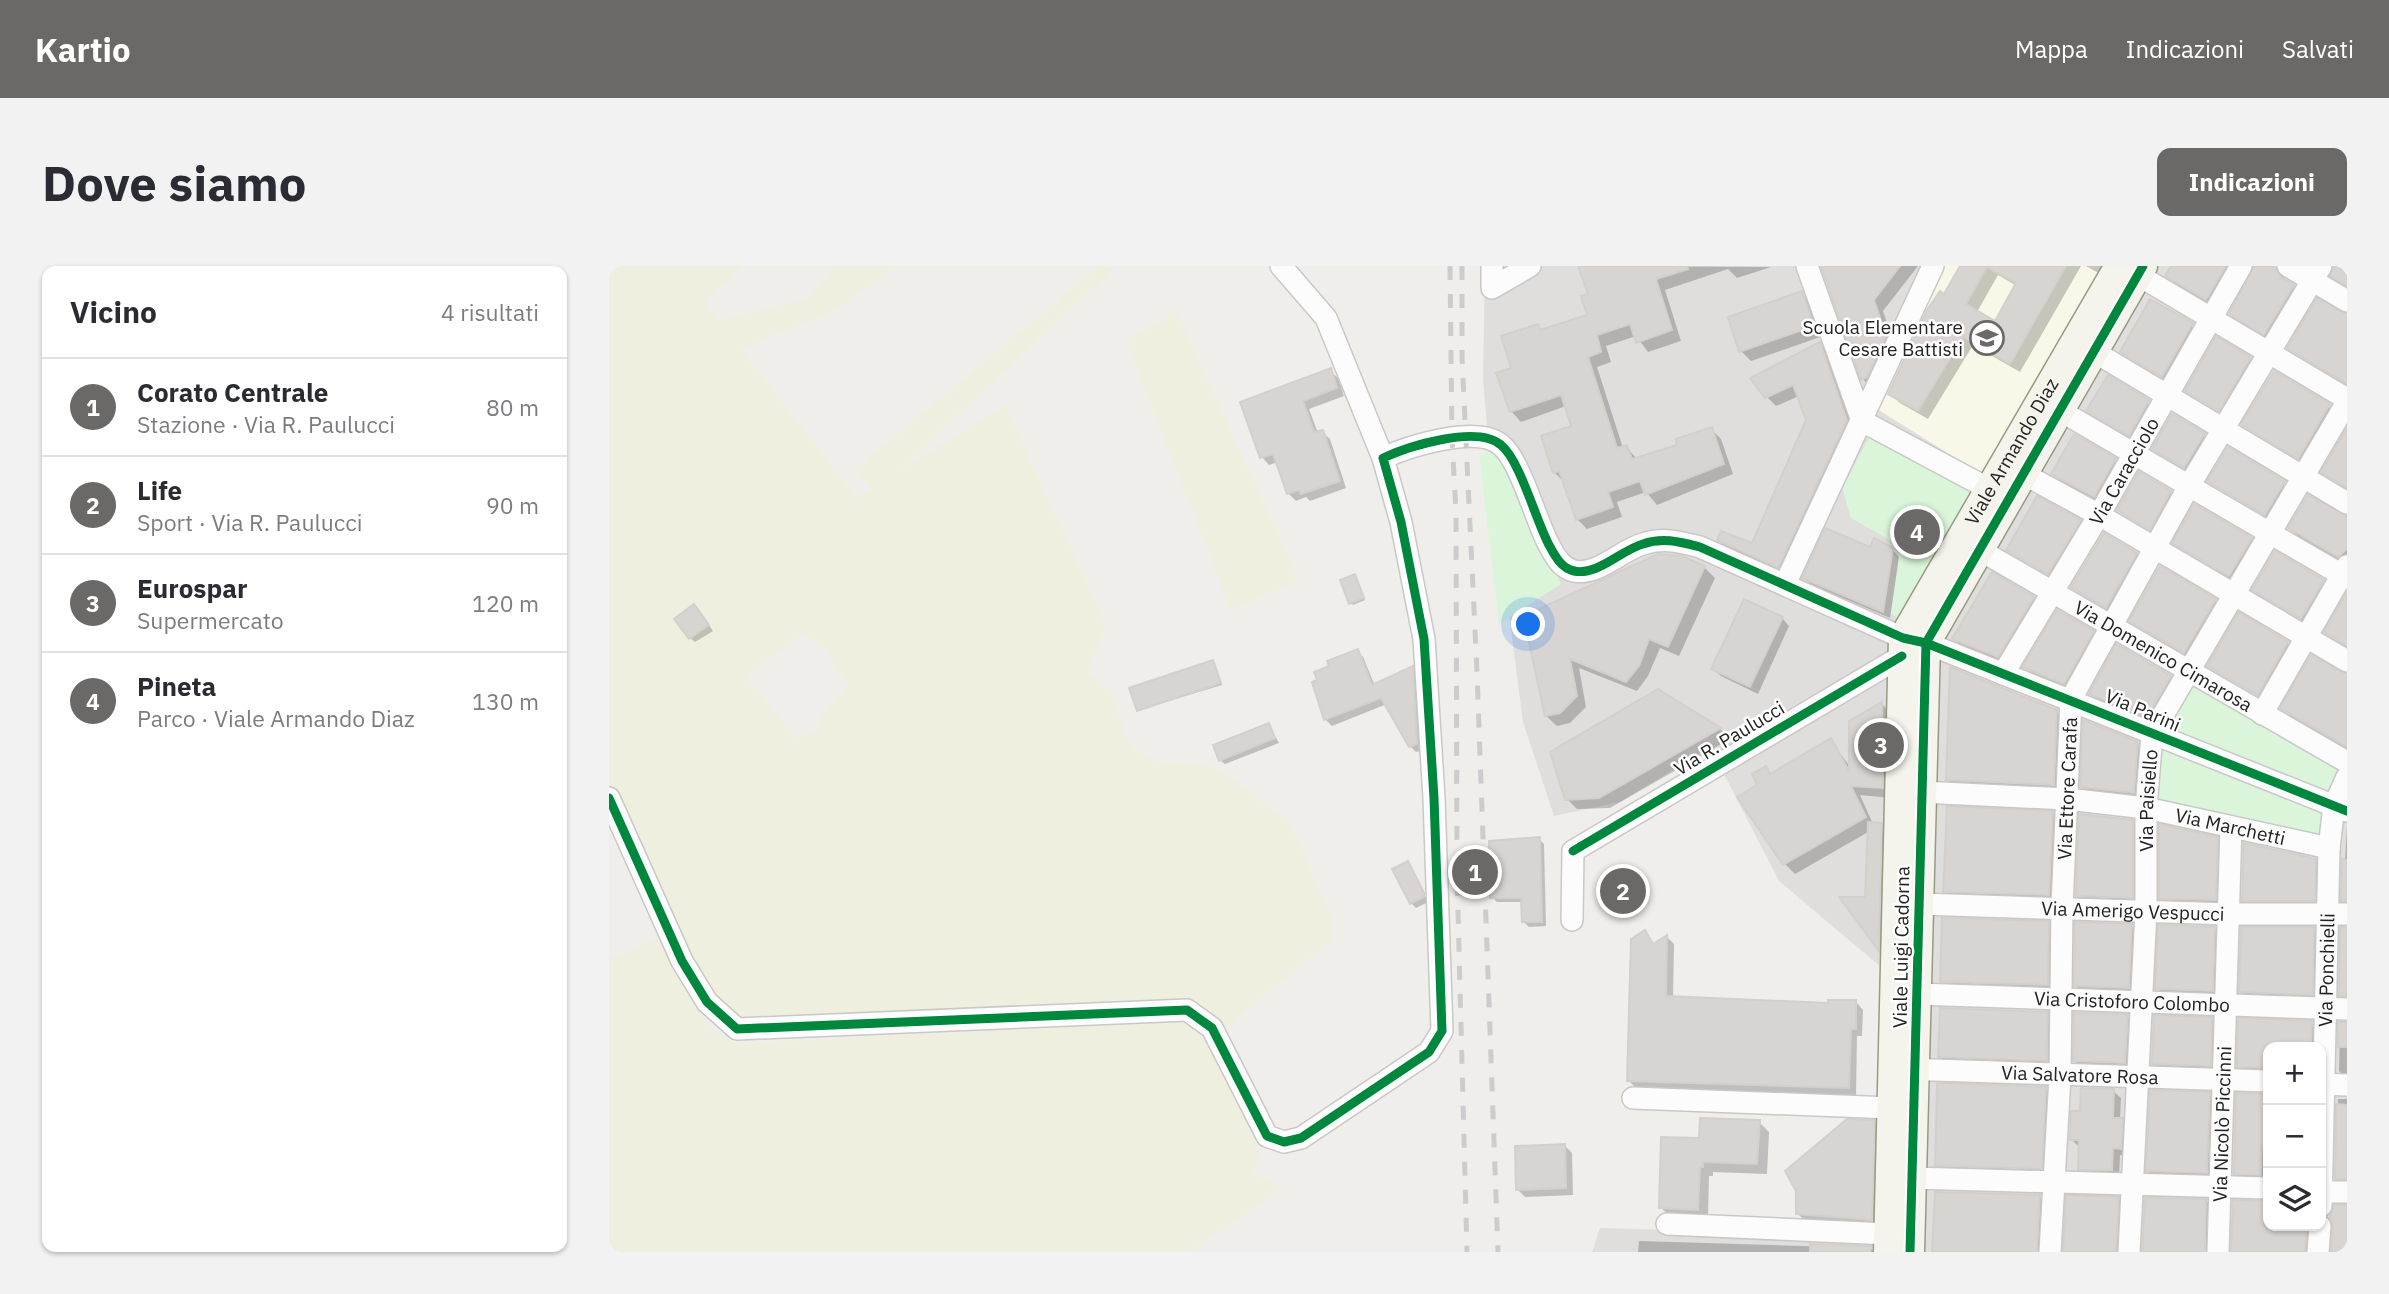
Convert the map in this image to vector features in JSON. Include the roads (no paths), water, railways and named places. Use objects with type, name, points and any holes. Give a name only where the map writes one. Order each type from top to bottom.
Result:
[{"type":"main road","points":[[1910,645],[1978,550],[2093,351],[2133,269]]},
{"type":"main road","name":"Viale Armando Diaz","points":[[1910,645],[1989,489],[2133,269]]},
{"type":"main road","name":"Viale Luigi Cadorna","points":[[1888,1243],[1892,1108],[1905,1069],[1917,994],[1921,792],[1910,645]]},
{"type":"main road","name":"Viale Luigi Cadorna","points":[[1910,645],[1905,1069],[1912,1178],[1910,1252]]},
{"type":"street","points":[[609,798],[682,961],[707,1002],[737,1029],[1187,1010],[1212,1028],[1267,1136],[1284,1142],[1301,1138],[1429,1052],[1442,1031],[1424,639],[1401,522],[1383,457],[1325,318],[1281,266]]},
{"type":"street","points":[[1492,266],[1492,288],[1530,266]]},
{"type":"street","points":[[1807,266],[1862,421],[1989,489]]},
{"type":"street","points":[[1785,584],[1933,266]]},
{"type":"street","name":"Via Caracciolo","points":[[2003,674],[2053,594],[2241,266]]},
{"type":"street","points":[[2288,266],[2317,273],[2347,301]]},
{"type":"street","points":[[2133,269],[2347,400]]},
{"type":"street","name":"Via Ettore Carafa","points":[[2049,1252],[2060,1076],[2062,908],[2071,699],[2189,486],[2317,273]]},
{"type":"street","points":[[2093,351],[2347,503]]},
{"type":"street","name":"Via Paisiello","points":[[2129,1252],[2146,911],[2146,808],[2152,733],[2347,400]]},
{"type":"street","points":[[2059,410],[2345,573],[2262,715]]},
{"type":"street","name":"Via Parini","points":[[1383,457],[1414,444],[1452,439],[1481,438],[1500,443],[1511,458],[1557,561],[1574,571],[1590,570],[1641,544],[1665,539],[1700,547],[1785,584],[1910,645],[2071,699],[2341,809]]},
{"type":"street","points":[[2022,473],[2099,514],[2347,661]]},
{"type":"street","name":"Via Domenico Cimarosa","points":[[1978,550],[2347,762]]},
{"type":"street","name":"Via R. Paulucci","points":[[1572,920],[1573,851],[1910,645]]},
{"type":"street","name":"Via Ponchielli","points":[[2326,1064],[2337,1009],[2338,914],[2329,848],[2347,777]]},
{"type":"street","name":"Via Marchetti","points":[[1921,792],[2067,799],[2146,808],[2329,848]]},
{"type":"street","name":"Via Nicolò Piccinni","points":[[2218,1252],[2231,827]]},
{"type":"street","name":"Via Amerigo Vespucci","points":[[1919,904],[2229,914],[2338,914]]},
{"type":"street","name":"Via Cristoforo Colombo","points":[[1917,994],[2337,1009]]},
{"type":"street","name":"Via Salvatore Rosa","points":[[1905,1069],[2263,1081]]},
{"type":"street","points":[[2326,1084],[2347,1085]]},
{"type":"street","points":[[1633,1098],[1892,1108]]},
{"type":"street","name":"Via Ponchielli","points":[[2321,1168],[2322,1105]]},
{"type":"street","points":[[1912,1178],[2220,1184],[2263,1188]]},
{"type":"street","points":[[2326,1192],[2347,1192]]},
{"type":"street","points":[[1667,1224],[1888,1243]]},
{"type":"street","points":[[2318,1252],[2320,1231]]},
{"type":"railway","points":[[1450,266],[1452,439],[1456,512],[1457,874],[1467,1252]]},
{"type":"railway","points":[[1462,266],[1462,357],[1477,672],[1498,1252]]},
{"type":"place","name":"Scuola Elementare Cesare Battisti","points":[[1987,338]]},
{"type":"place","name":"Pineta","points":[[1917,532]]},
{"type":"place","name":"Eurospar","points":[[1881,745]]},
{"type":"place","name":"Corato Centrale","points":[[1475,872]]},
{"type":"place","name":"Life","points":[[1623,891]]}]
